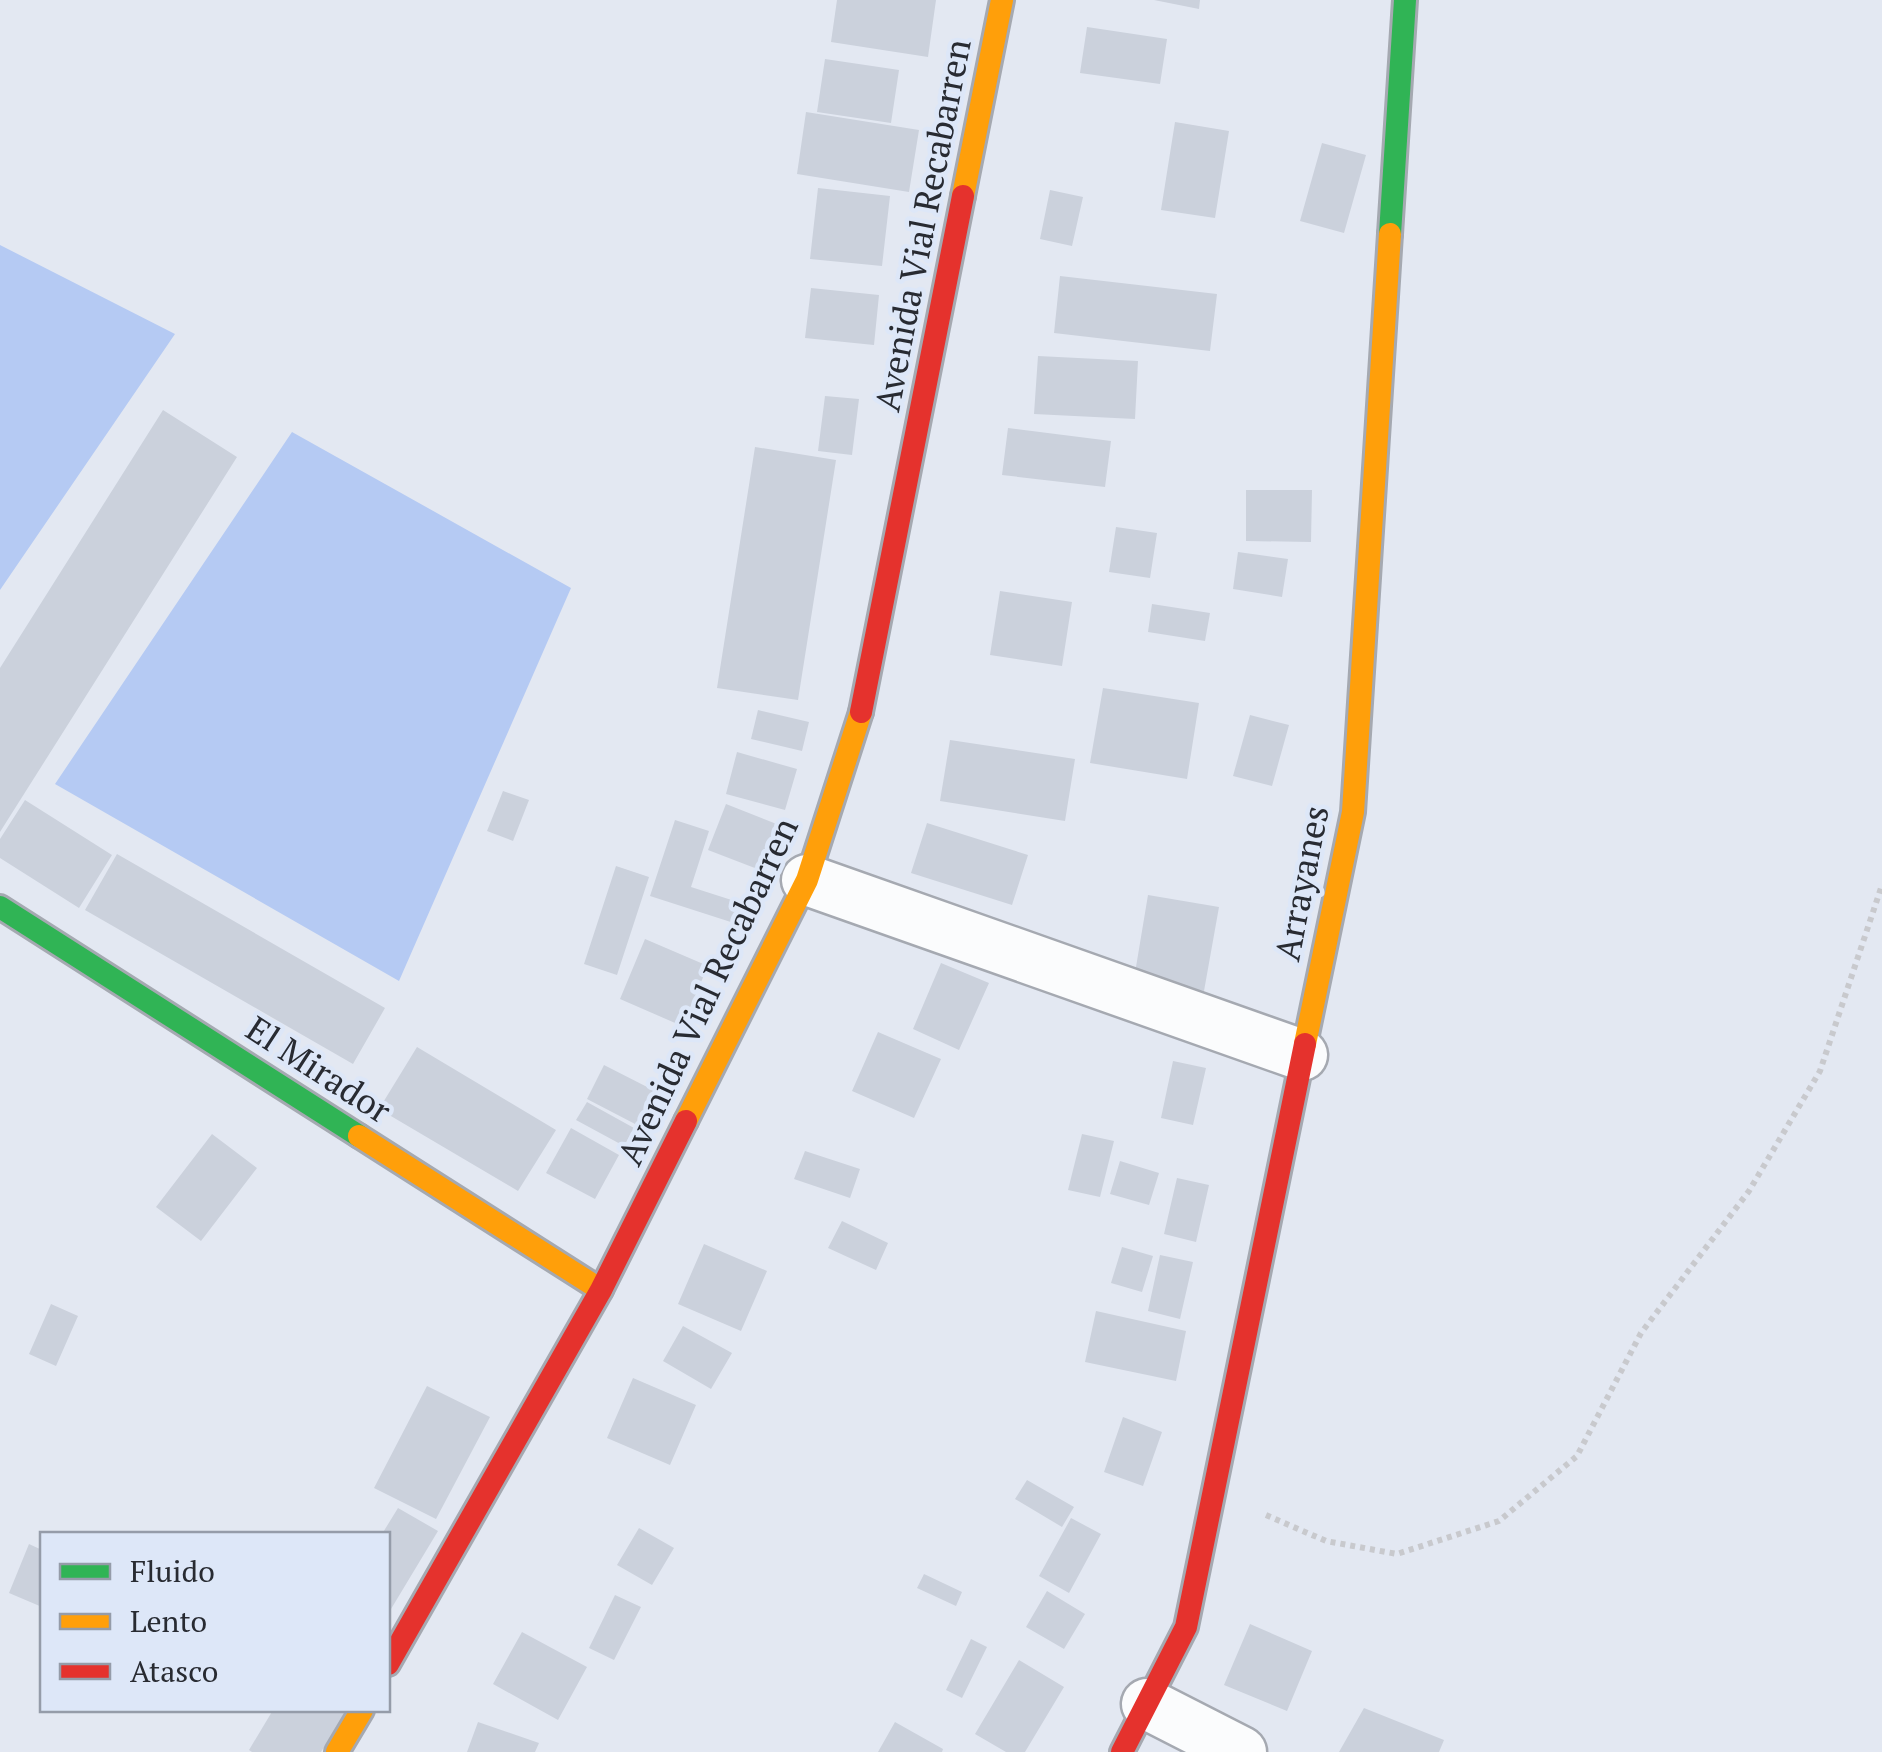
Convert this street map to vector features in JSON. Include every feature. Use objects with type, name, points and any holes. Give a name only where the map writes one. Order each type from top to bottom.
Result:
[{"type":"main road","name":"Avenida Vial Recabarren","points":[[390,1660],[601,1290],[807,880],[857,730],[1002,0]]},
{"type":"main road","name":"Arrayanes","points":[[1122,1752],[1186,1628],[1353,812],[1405,0]]},
{"type":"main road","name":"El Mirador","points":[[0,907],[601,1290]]},
{"type":"main road","points":[[337,1752],[361,1712]]},
{"type":"street","points":[[807,880],[1302,1055]]},
{"type":"street","points":[[1146,1704],[1241,1752]]},
{"type":"path","points":[[1214,1492],[1326,1541],[1396,1554],[1499,1521],[1577,1456],[1642,1333],[1748,1191],[1820,1071],[1882,885]]},
{"type":"shaded area","points":[[0,245],[175,334],[0,590]]},
{"type":"shaded area","points":[[292,432],[571,588],[399,981],[55,784]]},
{"type":"building","points":[[837,0],[936,0],[928,57],[831,42]]},
{"type":"building","points":[[1154,0],[1200,0],[1199,9]]},
{"type":"building","points":[[1087,27],[1167,39],[1160,84],[1080,73]]},
{"type":"building","points":[[825,59],[899,70],[891,123],[817,112]]},
{"type":"building","points":[[806,112],[919,130],[909,192],[797,174]]},
{"type":"building","points":[[1175,122],[1229,131],[1215,218],[1161,210]]},
{"type":"building","points":[[1322,143],[1366,155],[1344,233],[1300,221]]},
{"type":"building","points":[[818,188],[890,196],[882,266],[810,259]]},
{"type":"building","points":[[1050,190],[1083,197],[1072,246],[1040,239]]},
{"type":"building","points":[[1060,276],[1217,294],[1210,351],[1054,333]]},
{"type":"building","points":[[811,288],[879,295],[874,345],[805,338]]},
{"type":"building","points":[[1038,356],[1138,361],[1135,419],[1034,414]]},
{"type":"building","points":[[825,396],[859,399],[852,455],[818,451]]},
{"type":"building","points":[[163,410],[237,457],[0,832],[0,668]]},
{"type":"building","points":[[1008,428],[1111,441],[1105,487],[1002,475]]},
{"type":"building","points":[[755,447],[836,460],[798,700],[717,688]]},
{"type":"building","points":[[1246,490],[1312,490],[1311,542],[1246,541]]},
{"type":"building","points":[[1116,527],[1157,533],[1150,578],[1109,572]]},
{"type":"building","points":[[1238,552],[1288,559],[1282,597],[1233,589]]},
{"type":"building","points":[[1000,591],[1072,602],[1062,666],[990,655]]},
{"type":"building","points":[[1152,604],[1210,613],[1205,641],[1148,632]]},
{"type":"building","points":[[1103,688],[1199,703],[1187,779],[1090,763]]},
{"type":"building","points":[[758,710],[809,722],[802,751],[751,739]]},
{"type":"building","points":[[1250,715],[1289,725],[1272,786],[1233,776]]},
{"type":"building","points":[[950,740],[1075,759],[1065,821],[940,801]]},
{"type":"building","points":[[737,752],[797,769],[785,810],[726,794]]},
{"type":"building","points":[[503,791],[529,800],[513,841],[487,831]]},
{"type":"building","points":[[25,800],[112,855],[79,908],[0,858],[0,839]]},
{"type":"building","points":[[726,804],[779,825],[760,870],[708,850]]},
{"type":"building","points":[[675,820],[709,831],[691,887],[744,904],[737,924],[650,896]]},
{"type":"building","points":[[927,823],[1028,855],[1012,905],[911,873]]},
{"type":"building","points":[[117,854],[385,1008],[353,1064],[85,910]]},
{"type":"building","points":[[616,866],[649,877],[617,975],[584,964]]},
{"type":"building","points":[[1148,895],[1219,907],[1204,991],[1134,979]]},
{"type":"building","points":[[645,939],[708,966],[682,1026],[620,999]]},
{"type":"building","points":[[941,963],[989,983],[959,1050],[913,1029]]},
{"type":"building","points":[[878,1032],[941,1059],[914,1118],[852,1091]]},
{"type":"building","points":[[417,1047],[556,1130],[518,1191],[379,1109]]},
{"type":"building","points":[[1173,1061],[1206,1068],[1193,1125],[1161,1118]]},
{"type":"building","points":[[604,1065],[655,1091],[637,1125],[587,1099]]},
{"type":"building","points":[[587,1102],[634,1128],[624,1146],[576,1120]]},
{"type":"building","points":[[571,1128],[619,1155],[595,1199],[546,1173]]},
{"type":"building","points":[[212,1134],[257,1168],[201,1241],[156,1207]]},
{"type":"building","points":[[1082,1134],[1114,1141],[1100,1197],[1068,1190]]},
{"type":"building","points":[[805,1151],[860,1169],[850,1198],[794,1179]]},
{"type":"building","points":[[1120,1161],[1159,1173],[1149,1205],[1110,1194]]},
{"type":"building","points":[[1177,1178],[1209,1185],[1196,1242],[1164,1234]]},
{"type":"building","points":[[842,1221],[888,1243],[876,1270],[828,1248]]},
{"type":"building","points":[[704,1244],[767,1271],[741,1331],[678,1304]]},
{"type":"building","points":[[1122,1247],[1153,1256],[1142,1292],[1111,1283]]},
{"type":"building","points":[[1160,1255],[1193,1262],[1180,1319],[1148,1311]]},
{"type":"building","points":[[51,1304],[78,1316],[56,1366],[29,1354]]},
{"type":"building","points":[[1096,1311],[1186,1331],[1176,1381],[1085,1362]]},
{"type":"building","points":[[683,1326],[732,1353],[711,1389],[663,1361]]},
{"type":"building","points":[[633,1378],[696,1405],[670,1465],[607,1438]]},
{"type":"building","points":[[427,1386],[490,1417],[436,1519],[374,1488]]},
{"type":"building","points":[[1123,1417],[1162,1432],[1143,1486],[1104,1472]]},
{"type":"building","points":[[1027,1480],[1074,1507],[1062,1527],[1015,1499]]},
{"type":"building","points":[[398,1508],[438,1531],[390,1611],[390,1532],[383,1532]]},
{"type":"building","points":[[1071,1518],[1101,1534],[1069,1593],[1039,1576]]},
{"type":"building","points":[[639,1528],[674,1548],[652,1585],[617,1565]]},
{"type":"building","points":[[29,1544],[40,1549],[40,1606],[9,1593]]},
{"type":"building","points":[[924,1574],[962,1592],[956,1606],[917,1588]]},
{"type":"building","points":[[1047,1591],[1085,1614],[1064,1649],[1026,1627]]},
{"type":"building","points":[[615,1595],[641,1607],[614,1660],[589,1648]]},
{"type":"building","points":[[1250,1624],[1312,1651],[1287,1711],[1224,1685]]},
{"type":"building","points":[[522,1632],[587,1667],[558,1720],[493,1684]]},
{"type":"building","points":[[971,1639],[987,1647],[962,1698],[946,1690]]},
{"type":"building","points":[[1019,1660],[1064,1687],[1025,1752],[1006,1752],[975,1734]]},
{"type":"building","points":[[1364,1708],[1444,1740],[1439,1752],[1339,1752]]},
{"type":"building","points":[[272,1712],[346,1712],[321,1752],[249,1750]]},
{"type":"building","points":[[478,1722],[539,1743],[535,1752],[467,1752]]},
{"type":"building","points":[[895,1722],[943,1749],[942,1752],[878,1752]]},
{"type":"traffic: fast","points":[[1390,234],[1405,0]]},
{"type":"traffic: fast","points":[[0,907],[359,1136]]},
{"type":"traffic: slow","points":[[963,196],[1002,0]]},
{"type":"traffic: slow","points":[[1305,1044],[1353,812],[1390,234]]},
{"type":"traffic: slow","points":[[686,1121],[807,880],[861,712]]},
{"type":"traffic: slow","points":[[359,1136],[601,1290]]},
{"type":"traffic: slow","points":[[337,1752],[361,1712]]},
{"type":"traffic: jam","points":[[861,712],[963,196]]},
{"type":"traffic: jam","points":[[1122,1752],[1186,1627],[1305,1044]]},
{"type":"traffic: jam","points":[[390,1660],[601,1290],[686,1121]]}]
